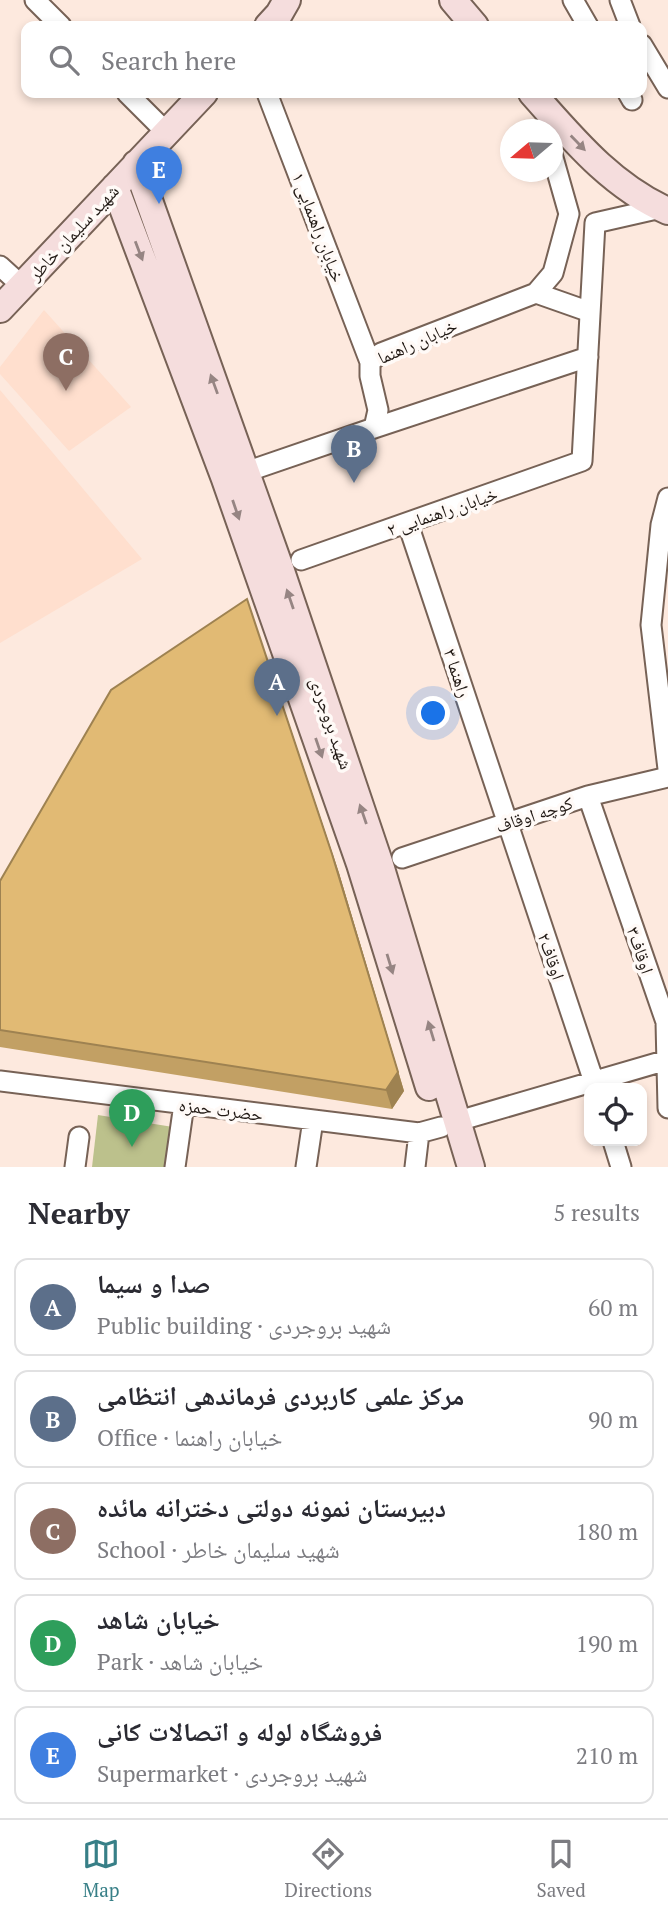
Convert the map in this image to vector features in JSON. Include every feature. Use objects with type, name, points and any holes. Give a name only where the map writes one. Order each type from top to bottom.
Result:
[{"type":"street","points":[[35,0],[56,21]]},
{"type":"street","points":[[453,0],[471,21]]},
{"type":"street","points":[[573,0],[585,21]]},
{"type":"street","points":[[620,0],[628,21]]},
{"type":"street","points":[[647,52],[666,80]]},
{"type":"street","points":[[132,98],[166,132]]},
{"type":"street","name":"شهید سلیمان خاطر","points":[[0,309],[199,98]]},
{"type":"street","name":"خیابان راهنمایی ۱","points":[[269,98],[370,362]]},
{"type":"street","points":[[535,98],[542,119]]},
{"type":"street","points":[[537,98],[609,175],[664,209]]},
{"type":"street","name":"شهید بروجردی","points":[[136,164],[360,864],[453,1167]]},
{"type":"street","points":[[560,182],[569,214],[553,273],[536,293],[590,312]]},
{"type":"street","name":"شهید بروجردی","points":[[116,187],[235,475]]},
{"type":"street","points":[[235,475],[587,357],[595,223],[664,209]]},
{"type":"street","points":[[0,266],[22,286]]},
{"type":"street","name":"خیابان راهنما","points":[[374,428],[378,410],[370,376],[370,362],[381,353],[536,293]]},
{"type":"street","name":"خیابان راهنمایی ۲","points":[[301,560],[582,461],[587,357]]},
{"type":"street","points":[[668,498],[662,525],[651,625],[668,769]]},
{"type":"street","name":"راهنما ۳","points":[[408,524],[507,823]]},
{"type":"street","name":"کوچه اوقاف","points":[[402,858],[588,796],[668,777]]},
{"type":"street","name":"اوقاف۳","points":[[588,796],[667,1022],[668,1108]]},
{"type":"street","name":"اوقاف۲","points":[[507,823],[594,1083]]},
{"type":"street","points":[[601,1083],[667,1060]]},
{"type":"street","name":"حضرت حمزه","points":[[0,1081],[313,1120],[439,1127]]},
{"type":"street","points":[[415,1167],[439,1127],[584,1088]]},
{"type":"street","points":[[175,1167],[184,1104]]},
{"type":"street","points":[[306,1167],[313,1120]]},
{"type":"street","name":"شهید بروجردی","points":[[439,1127],[471,1167]]},
{"type":"street","points":[[75,1167],[79,1137]]},
{"type":"street","points":[[615,1146],[621,1167]]},
{"type":"shaded area","points":[[44,310],[131,407],[69,451],[0,374],[0,367]]},
{"type":"shaded area","points":[[0,390],[142,559],[0,643]]},
{"type":"green space","points":[[98,1115],[173,1127],[167,1167],[92,1167]]},
{"type":"building","points":[[247,599],[332,854],[398,1072],[386,1090],[0,1030],[0,881],[111,690]]},
{"type":"place","name":"فروشگاه لوله و اتصالات کانی","points":[[159,204]]},
{"type":"place","name":"دبیرستان نمونه دولتی دخترانه مائده","points":[[66,391]]},
{"type":"place","name":"مرکز علمی کاربردی فرماندهی انتظامی","points":[[354,483]]},
{"type":"place","name":"صدا و سیما","points":[[277,716]]},
{"type":"place","name":"خیابان شاهد","points":[[132,1147]]}]
